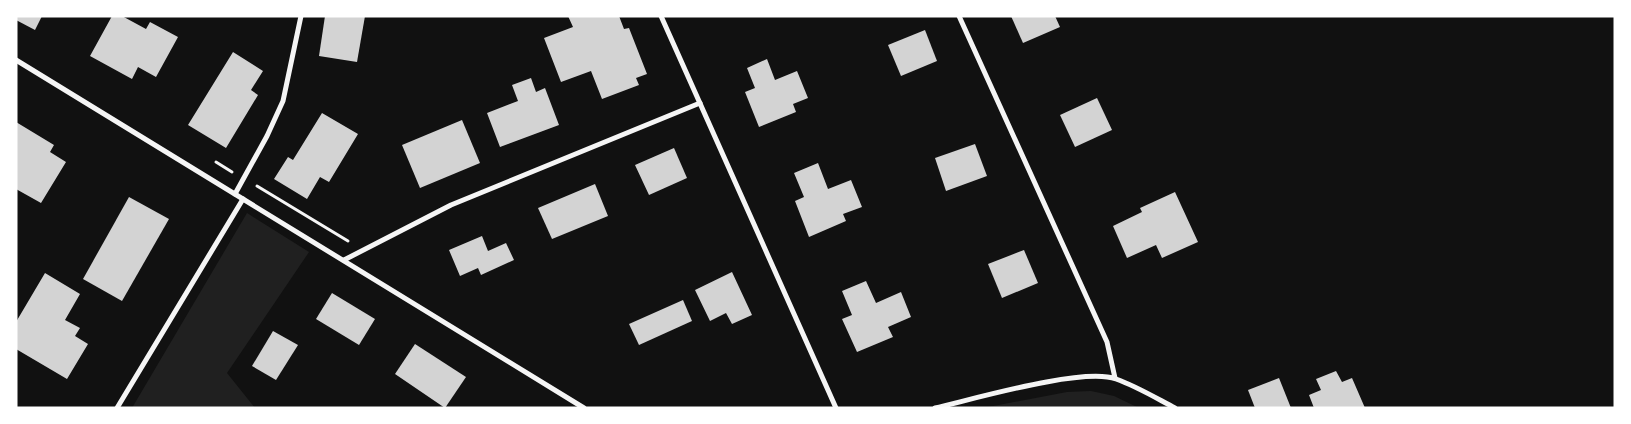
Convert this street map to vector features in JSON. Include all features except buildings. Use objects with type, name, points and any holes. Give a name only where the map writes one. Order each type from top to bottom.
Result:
[{"type":"street","points":[[235,194],[267,136],[283,101],[301,16]]},
{"type":"street","points":[[661,16],[836,408]]},
{"type":"street","points":[[959,16],[1107,342],[1115,378]]},
{"type":"street","points":[[16,60],[584,408]]},
{"type":"street","points":[[344,260],[451,205],[700,103]]},
{"type":"street","points":[[117,408],[243,199]]},
{"type":"street","points":[[935,408],[1060,380],[1095,376],[1115,378],[1175,408]]},
{"type":"shaded area","points":[[247,213],[309,252],[227,373],[255,408],[132,408]]},
{"type":"shaded area","points":[[1091,391],[1114,396],[1139,408],[983,408],[1067,392]]}]
